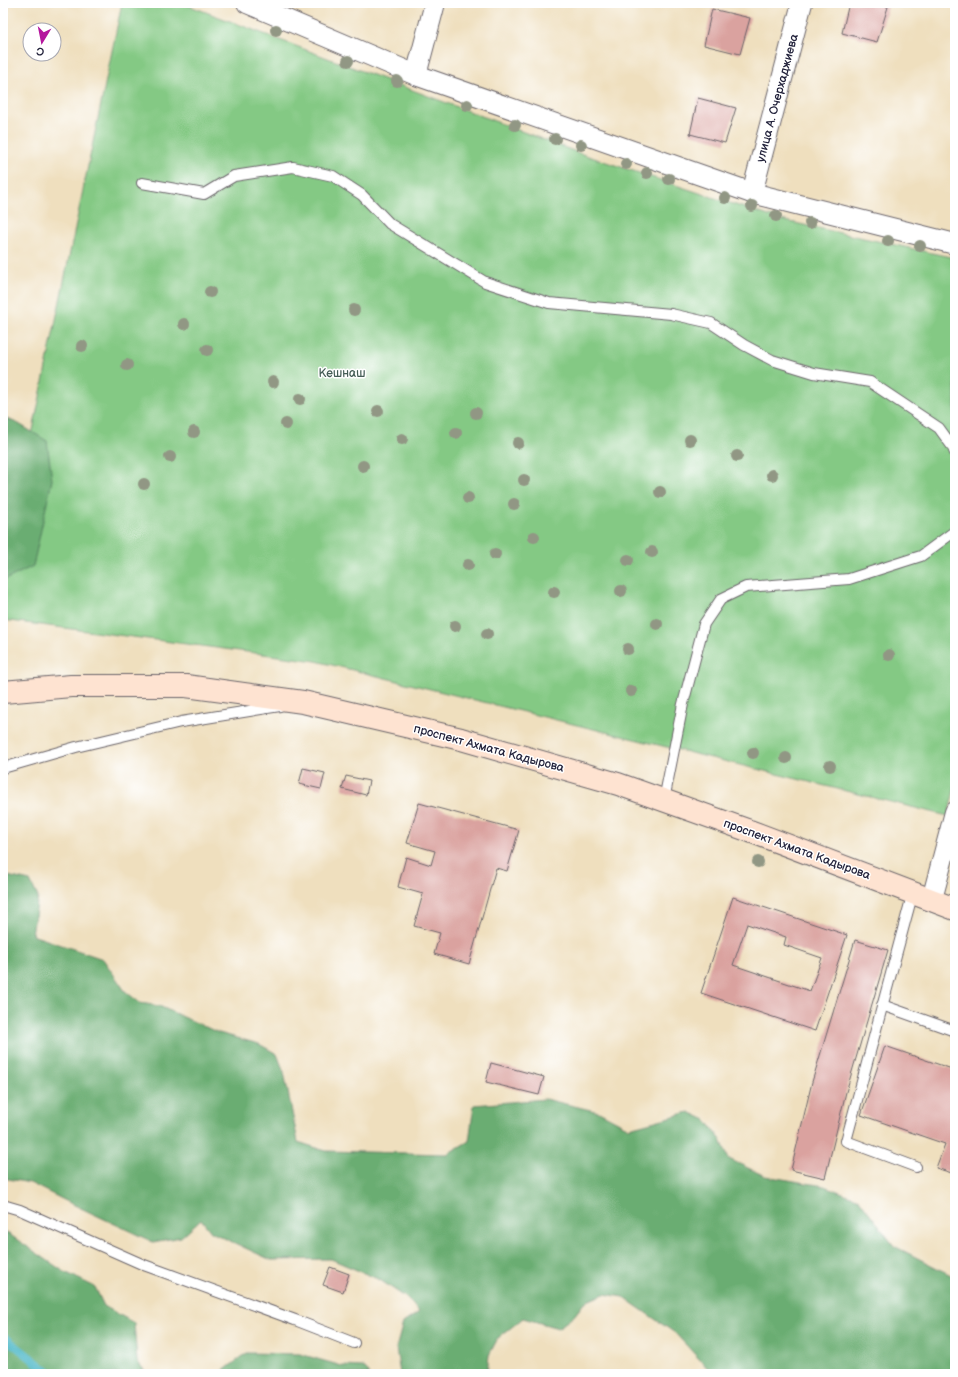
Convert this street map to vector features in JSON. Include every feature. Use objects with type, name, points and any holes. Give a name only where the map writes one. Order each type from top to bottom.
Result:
[{"type":"main road","name":"проспект Ахмата Кадырова","points":[[3,692],[71,686],[186,686],[303,702],[461,739],[618,784],[955,909]]},
{"type":"street","points":[[247,3],[416,75],[752,193],[955,244]]},
{"type":"street","points":[[416,75],[435,3]]},
{"type":"street","name":"улица А. Очерхаджиева","points":[[752,193],[802,3]]},
{"type":"street","points":[[922,896],[955,812]]},
{"type":"lane","points":[[142,183],[204,194],[234,176],[293,168],[333,176],[362,195],[390,224],[485,282],[549,303],[671,314],[711,323],[744,345],[772,360],[814,373],[870,382],[939,428],[952,446],[955,453]]},
{"type":"lane","points":[[664,800],[683,704],[704,624],[721,599],[746,587],[849,580],[921,556],[955,530]]},
{"type":"lane","points":[[3,768],[76,747],[181,722],[303,702]]},
{"type":"lane","points":[[916,1167],[846,1141],[882,1005],[922,896]]},
{"type":"lane","points":[[882,1005],[955,1031]]},
{"type":"lane","points":[[3,1205],[20,1210],[144,1265],[354,1343]]},
{"type":"green space","name":"Кешнаш","points":[[122,3],[182,3],[579,153],[781,220],[955,258],[955,786],[948,816],[316,661],[3,620],[3,574]]},
{"type":"green space","points":[[3,417],[19,424],[47,441],[52,480],[33,566],[3,581]]},
{"type":"green space","points":[[3,875],[30,881],[38,897],[32,935],[103,959],[125,991],[140,1003],[159,1006],[219,1033],[259,1044],[277,1054],[284,1072],[298,1142],[326,1151],[447,1154],[469,1141],[474,1105],[545,1099],[599,1112],[629,1128],[689,1112],[706,1120],[721,1140],[729,1159],[765,1176],[824,1186],[859,1199],[894,1246],[951,1275],[955,1279],[955,1374],[713,1374],[675,1333],[623,1297],[604,1294],[585,1302],[574,1316],[558,1328],[523,1318],[498,1338],[489,1355],[487,1374],[400,1374],[396,1348],[403,1323],[419,1312],[408,1299],[380,1280],[331,1259],[271,1260],[211,1232],[201,1219],[181,1237],[153,1242],[30,1183],[3,1178]]},
{"type":"green space","points":[[3,1230],[63,1271],[95,1287],[104,1306],[134,1323],[137,1361],[147,1374],[3,1374]]},
{"type":"green space","points":[[247,1353],[300,1354],[342,1366],[363,1367],[370,1374],[219,1374]]},
{"type":"building","points":[[849,3],[872,3],[888,7],[877,42],[842,33]]},
{"type":"building","points":[[712,9],[750,18],[740,54],[704,45]]},
{"type":"building","points":[[698,98],[736,108],[725,143],[690,134]]},
{"type":"building","points":[[303,768],[325,773],[321,789],[299,784]]},
{"type":"building","points":[[346,776],[369,781],[366,795],[342,789]]},
{"type":"building","points":[[419,803],[519,830],[507,871],[496,868],[469,964],[434,954],[440,933],[414,926],[423,894],[398,887],[406,857],[431,865],[435,851],[407,843]]},
{"type":"building","points":[[733,897],[847,935],[815,1031],[701,993]],"holes":[[[747,924],[786,937],[784,945],[822,958],[810,991],[733,965]]]},
{"type":"building","points":[[855,940],[888,950],[846,1092],[825,1178],[791,1170],[812,1082]]},
{"type":"building","points":[[885,1046],[955,1070],[955,1174],[936,1168],[945,1144],[861,1115]]},
{"type":"building","points":[[491,1063],[544,1077],[539,1095],[486,1082]]},
{"type":"building","points":[[330,1267],[349,1274],[343,1292],[323,1285]]},
{"type":"waterway","points":[[3,1336],[51,1374]]}]
